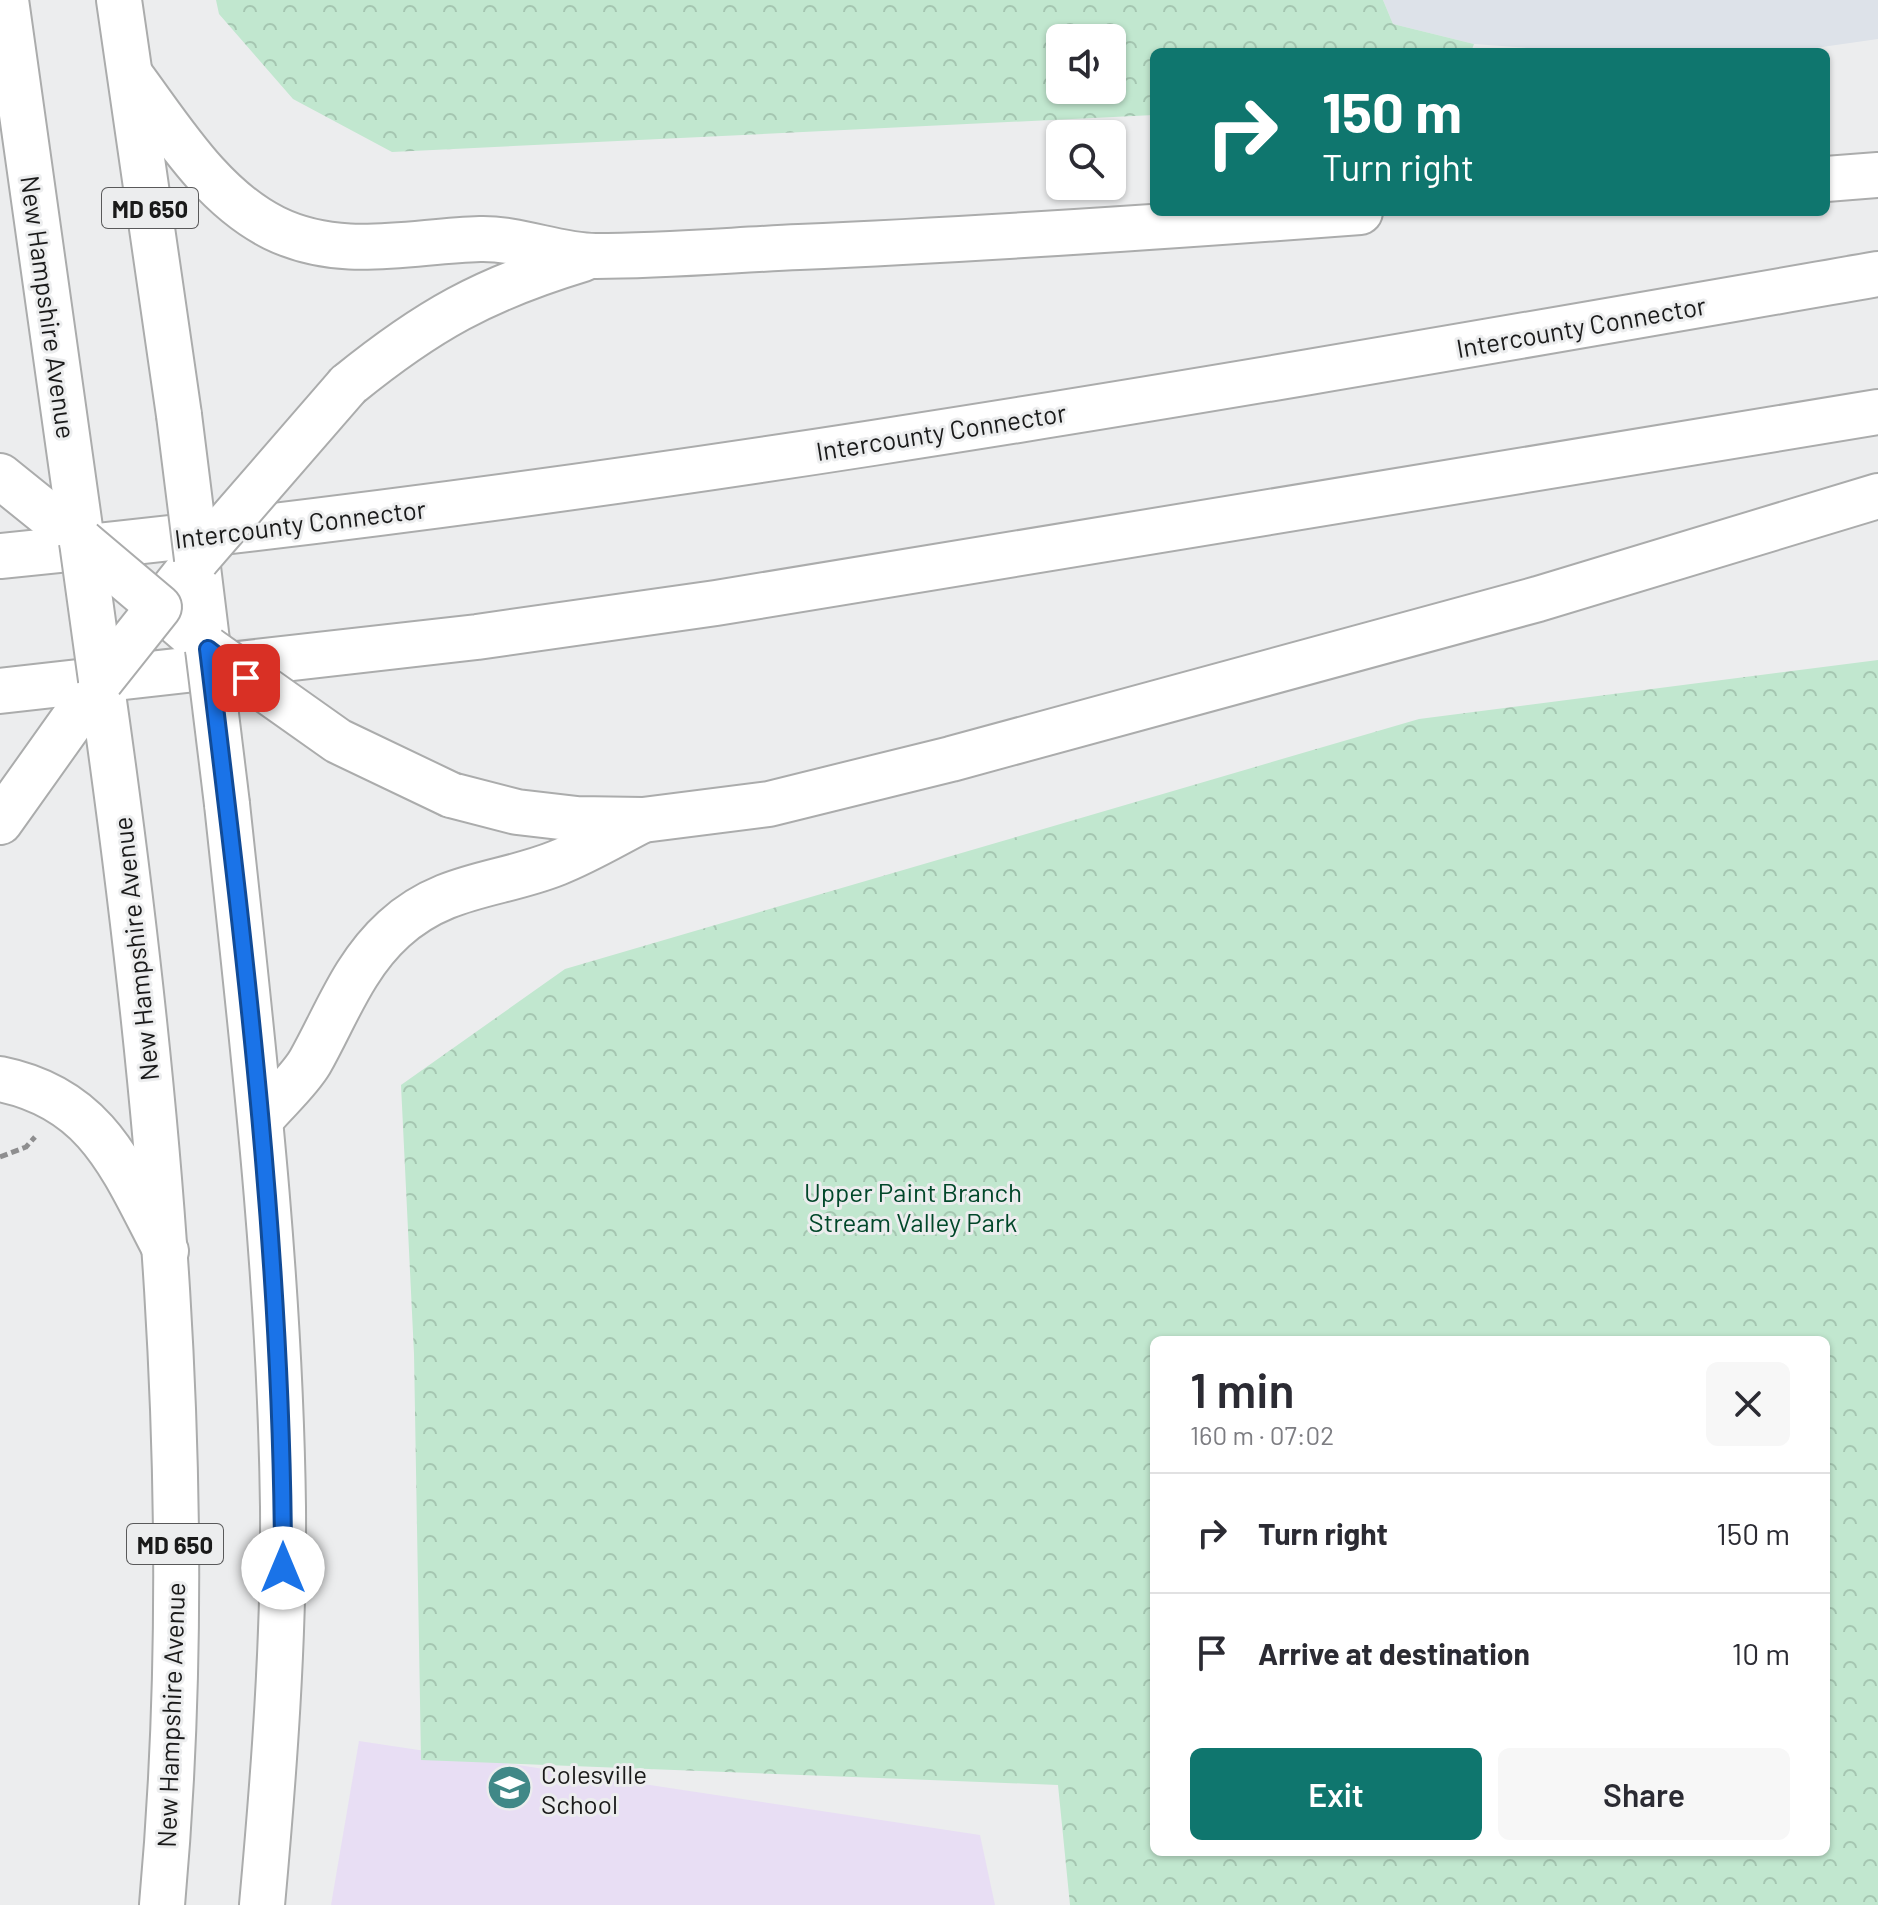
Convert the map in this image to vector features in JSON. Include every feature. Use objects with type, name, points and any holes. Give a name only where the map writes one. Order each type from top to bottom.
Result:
[{"type":"main road","name":"New Hampshire Avenue","points":[[6,0],[121,819],[166,1251],[174,1409],[175,1621],[168,1838],[162,1905]]},
{"type":"main road","name":"MD 650","points":[[119,0],[179,415],[262,1118],[274,1281],[283,1506],[279,1689],[262,1905]]},
{"type":"main road","points":[[132,77],[191,157],[220,188],[273,228],[307,241],[341,247],[380,249],[483,239],[593,256],[956,240],[1302,216]]},
{"type":"main road","points":[[1830,179],[1878,175]]},
{"type":"main road","points":[[0,822],[101,680],[197,559],[348,385],[440,317],[489,291],[593,256]]},
{"type":"main road","name":"Intercounty Connector","points":[[0,556],[362,518],[820,451],[1878,274]]},
{"type":"main road","points":[[0,691],[477,637],[716,603],[1878,412]]},
{"type":"main road","points":[[0,476],[208,649],[338,741],[451,795],[517,812],[577,819],[643,820],[769,804],[951,759],[1538,599],[1878,496]]},
{"type":"main road","points":[[262,1118],[308,1065],[341,998],[368,957],[395,928],[440,899],[478,883],[555,864],[643,820]]},
{"type":"main road","points":[[0,1079],[62,1099],[90,1124],[117,1159],[166,1251]]},
{"type":"path","points":[[0,1157],[26,1147],[42,1131]]},
{"type":"shaded area","points":[[1383,0],[1878,0],[1878,39],[1815,48],[1528,48],[1474,44],[1393,24]]},
{"type":"shaded area","name":"Colesville School","points":[[359,1741],[980,1835],[995,1905],[331,1905]]},
{"type":"green space","points":[[216,0],[1383,0],[1393,24],[1474,44],[1472,48],[1150,48],[1150,115],[392,152],[293,99],[219,14]]},
{"type":"green space","name":"Upper Paint Branch Stream Valley Park","points":[[1878,660],[1878,1905],[1070,1905],[1058,1785],[421,1760],[414,1354],[401,1085],[565,969],[1419,719]]},
{"type":"place","name":"Colesville School","points":[[510,1788]]},
{"type":"route","points":[[246,678],[208,649],[262,1118],[279,1385],[283,1568]]}]
